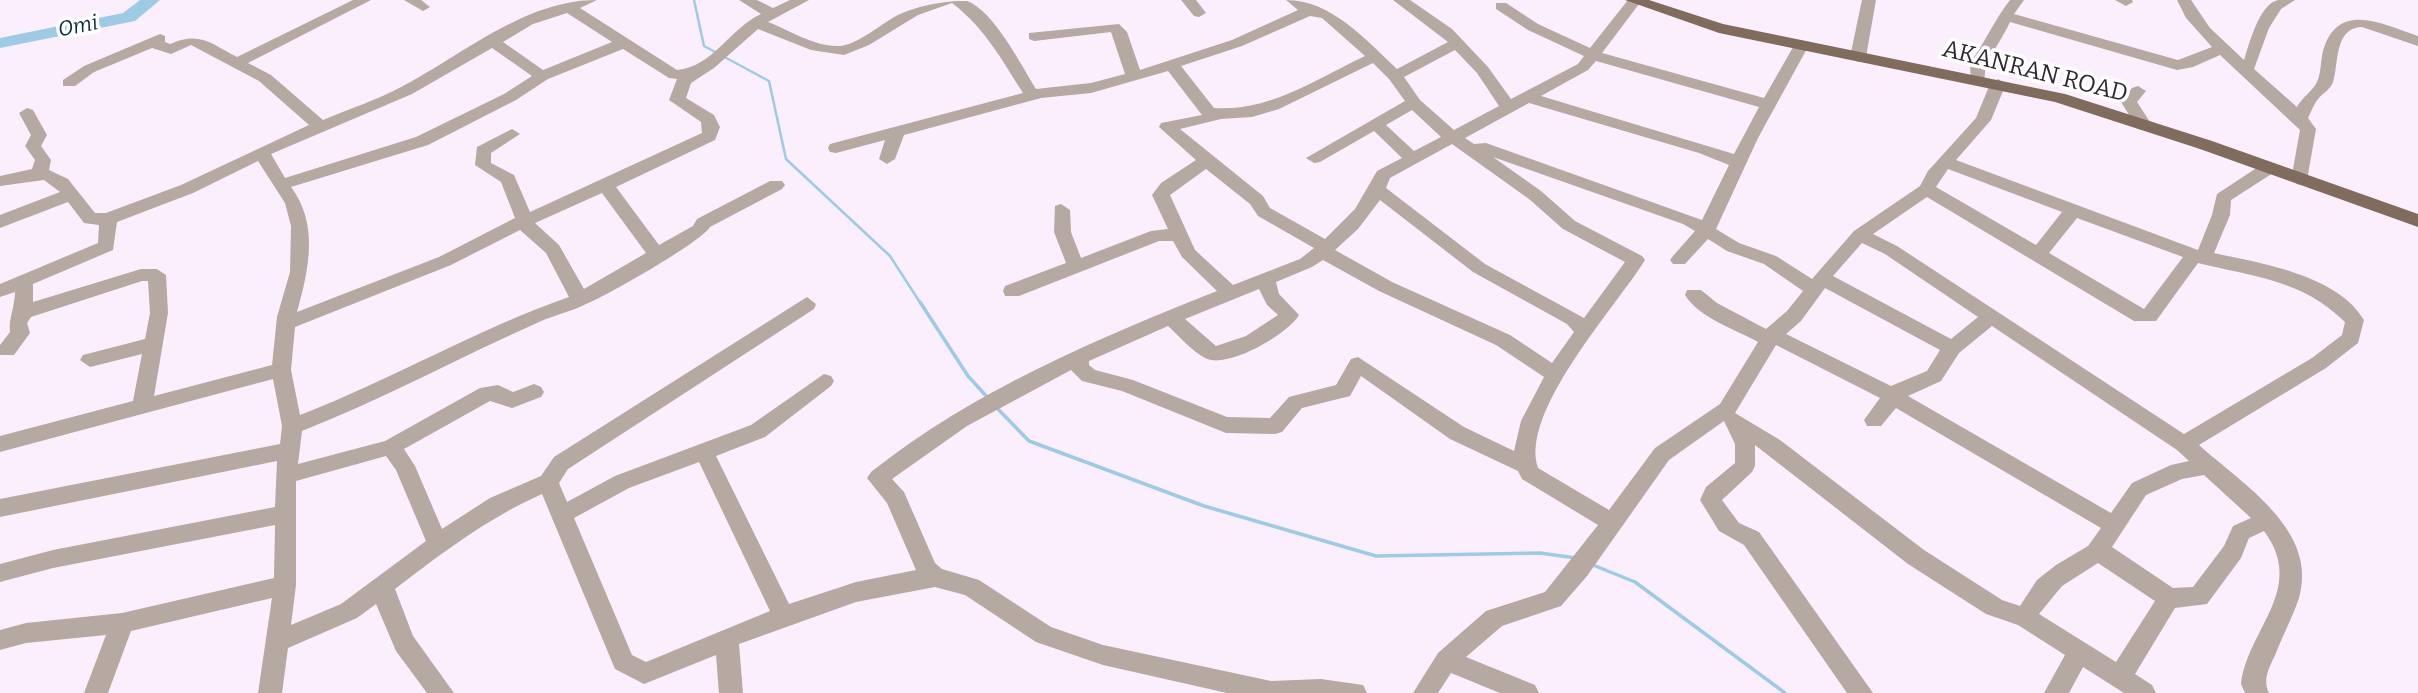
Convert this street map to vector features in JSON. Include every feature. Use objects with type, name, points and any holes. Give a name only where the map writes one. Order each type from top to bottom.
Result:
[{"type":"main road","name":"AKANRAN ROAD","points":[[1634,1],[1662,5],[1719,28],[2059,98],[2418,221]]},
{"type":"street","points":[[236,63],[365,0]]},
{"type":"street","points":[[0,181],[40,172],[59,179],[90,219],[108,219],[187,189],[320,126],[407,91],[528,20],[590,0]]},
{"type":"street","points":[[746,0],[772,14]]},
{"type":"street","points":[[287,323],[445,261],[524,221],[709,136],[712,127],[708,119],[677,100],[684,81],[755,23],[802,0]]},
{"type":"street","points":[[902,0],[914,12]]},
{"type":"street","points":[[755,23],[824,49],[840,51],[851,49],[876,31],[914,12],[948,0]]},
{"type":"street","points":[[957,0],[976,14],[996,38],[1032,95]]},
{"type":"street","points":[[1188,0],[1199,13]]},
{"type":"street","points":[[1293,0],[1308,11],[1327,15],[1395,76],[1414,103],[1454,138],[1535,195],[1569,225],[1636,260],[1554,375],[1527,435],[1523,464]]},
{"type":"street","points":[[1400,0],[1447,32],[1483,71],[1508,107]]},
{"type":"street","points":[[1858,57],[1869,0]]},
{"type":"street","points":[[1977,80],[1978,63],[1990,49],[2005,16],[2017,0]]},
{"type":"street","points":[[2184,0],[2197,21],[2300,118],[2308,129],[2300,180]]},
{"type":"street","points":[[2246,69],[2253,59],[2261,28],[2272,17],[2275,7],[2288,0]]},
{"type":"street","points":[[925,575],[896,498],[878,478],[913,450],[960,420],[1080,357],[1126,335],[1267,281],[1324,250],[1353,222],[1378,190],[1383,175],[1583,67],[1594,57],[1634,1]]},
{"type":"street","points":[[1500,6],[1517,18],[1594,57],[1770,105]]},
{"type":"street","points":[[568,7],[674,75],[696,73]]},
{"type":"street","points":[[836,148],[1032,95],[1091,88],[1172,65],[1237,43],[1308,11]]},
{"type":"street","points":[[2005,16],[2177,65],[2188,64],[2223,48]]},
{"type":"street","points":[[2300,118],[2310,98],[2325,83],[2328,54],[2335,38],[2353,23],[2362,23],[2418,41]]},
{"type":"street","points":[[1034,36],[1114,27],[1120,32],[1132,97]]},
{"type":"street","points":[[69,83],[89,69],[151,43],[171,49],[191,40],[265,78],[320,126]]},
{"type":"street","points":[[491,40],[542,76]]},
{"type":"street","points":[[280,184],[422,141],[510,97],[542,76],[626,42]]},
{"type":"street","points":[[1395,76],[1457,43]]},
{"type":"street","points":[[1679,260],[1707,229],[1738,162],[1801,46]]},
{"type":"street","points":[[1172,65],[1209,113],[1245,115],[1264,109],[1374,58]]},
{"type":"street","points":[[1861,693],[1751,538],[1741,536],[1723,523],[1711,500],[1714,493],[1745,466],[1745,444],[1728,416],[1727,409],[1770,337],[1794,316],[1838,257],[1860,235],[1927,189],[1934,175],[1948,163],[1983,120],[1998,84]]},
{"type":"street","points":[[2138,91],[2129,102],[2144,125]]},
{"type":"street","points":[[1526,97],[1705,149],[1738,162]]},
{"type":"street","points":[[1314,158],[1414,103]]},
{"type":"street","points":[[27,113],[39,135],[33,146],[43,160],[40,172]]},
{"type":"street","points":[[1217,114],[1208,120],[1167,127],[1258,200],[1264,212],[1324,250],[1406,296],[1481,328],[1537,360],[1554,375]]},
{"type":"street","points":[[1375,123],[1413,159]]},
{"type":"street","points":[[887,159],[896,133]]},
{"type":"street","points":[[512,134],[483,151],[483,165],[508,179],[529,230],[553,249],[580,300]]},
{"type":"street","points":[[1454,138],[1661,208],[1707,229],[1733,247],[1770,260],[1787,274],[1819,284],[1952,348]]},
{"type":"street","points":[[260,155],[269,160],[280,184],[293,202],[300,226],[299,272],[287,323],[281,370],[292,426],[286,476],[285,585],[270,693]]},
{"type":"street","points":[[1207,161],[1167,187],[1161,195],[1188,253],[1230,293]]},
{"type":"street","points":[[1948,163],[2199,256],[2288,276],[2336,302],[2355,320],[2351,338],[2319,363],[2184,444]]},
{"type":"street","points":[[1927,189],[2141,316],[2149,316],[2199,256],[2221,215],[2223,198],[2267,169]]},
{"type":"street","points":[[606,185],[658,256]]},
{"type":"street","points":[[292,426],[344,406],[525,320],[580,300],[658,256],[699,230],[703,223],[776,185]]},
{"type":"street","points":[[1378,190],[1479,268],[1574,319],[1584,332]]},
{"type":"street","points":[[0,222],[71,194]]},
{"type":"street","points":[[2038,255],[2074,209]]},
{"type":"street","points":[[1061,210],[1060,228],[1065,245],[1076,265]]},
{"type":"street","points":[[0,291],[107,246],[108,219]]},
{"type":"street","points":[[1012,291],[1157,235],[1179,235]]},
{"type":"street","points":[[1860,235],[1891,250],[1924,274],[1975,304],[1990,318],[2184,444],[2268,520],[2283,540],[2291,567],[2288,597],[2254,676],[2253,684],[2257,693]]},
{"type":"street","points":[[24,312],[141,275],[157,275],[159,313],[142,407]]},
{"type":"street","points":[[7,350],[20,333],[18,323],[24,312],[24,281]]},
{"type":"street","points":[[1172,318],[1211,353],[1229,353],[1283,323],[1290,315],[1273,301],[1267,292],[1267,281]]},
{"type":"street","points":[[1693,295],[1710,309],[1891,395],[2116,526]]},
{"type":"street","points":[[277,642],[349,611],[438,544],[498,505],[548,482],[561,463],[807,304]]},
{"type":"street","points":[[1891,395],[1934,376],[1952,348],[1990,318]]},
{"type":"street","points":[[90,360],[152,344]]},
{"type":"street","points":[[1080,357],[1079,367],[1088,376],[1126,385],[1226,425],[1253,428],[1275,426],[1296,402],[1343,391],[1358,364],[1457,433],[1523,464],[1529,472],[1612,523]]},
{"type":"street","points":[[0,444],[281,370]]},
{"type":"street","points":[[561,515],[622,482],[758,431],[824,381]]},
{"type":"street","points":[[286,476],[391,447],[420,428],[487,394],[498,393],[512,400],[534,392]]},
{"type":"street","points":[[1874,419],[1889,403],[1891,395]]},
{"type":"street","points":[[1425,693],[1446,660],[1494,618],[1553,599],[1583,563],[1662,454],[1728,416]]},
{"type":"street","points":[[1728,416],[1773,446],[1916,557],[1994,607],[2026,618],[2078,654],[2144,693]]},
{"type":"street","points":[[391,447],[405,466],[438,544]]},
{"type":"street","points":[[0,508],[290,450]]},
{"type":"street","points":[[704,452],[784,617]]},
{"type":"street","points":[[2026,618],[2033,599],[2058,573],[2096,553],[2139,489],[2178,471],[2206,466]]},
{"type":"street","points":[[548,482],[623,662],[644,673],[676,665],[727,639],[784,617],[925,575],[971,587],[1044,635],[1198,685],[1271,692],[1321,690],[1354,693]]},
{"type":"street","points":[[0,573],[53,559],[81,556],[285,514]]},
{"type":"street","points":[[2096,553],[2110,555],[2168,598],[2199,597],[2233,551],[2241,532],[2268,520]]},
{"type":"street","points":[[0,640],[26,633],[122,623],[285,585]]},
{"type":"street","points":[[383,586],[388,617],[396,633],[442,693]]},
{"type":"street","points":[[2119,679],[2168,598]]},
{"type":"street","points":[[96,693],[122,623]]},
{"type":"street","points":[[727,639],[731,693]]},
{"type":"street","points":[[2056,693],[2078,654]]},
{"type":"street","points":[[1446,660],[1527,693]]},
{"type":"waterway","name":"Omi","points":[[0,43],[129,17],[151,0]]},
{"type":"waterway","points":[[694,0],[704,46],[769,81],[786,159],[890,256],[921,304]]},
{"type":"waterway","points":[[920,302],[968,376],[988,398]]},
{"type":"waterway","points":[[995,406],[1029,441],[1204,506],[1376,556],[1540,553],[1576,558]]},
{"type":"waterway","points":[[1593,565],[1635,582],[1785,693]]}]
